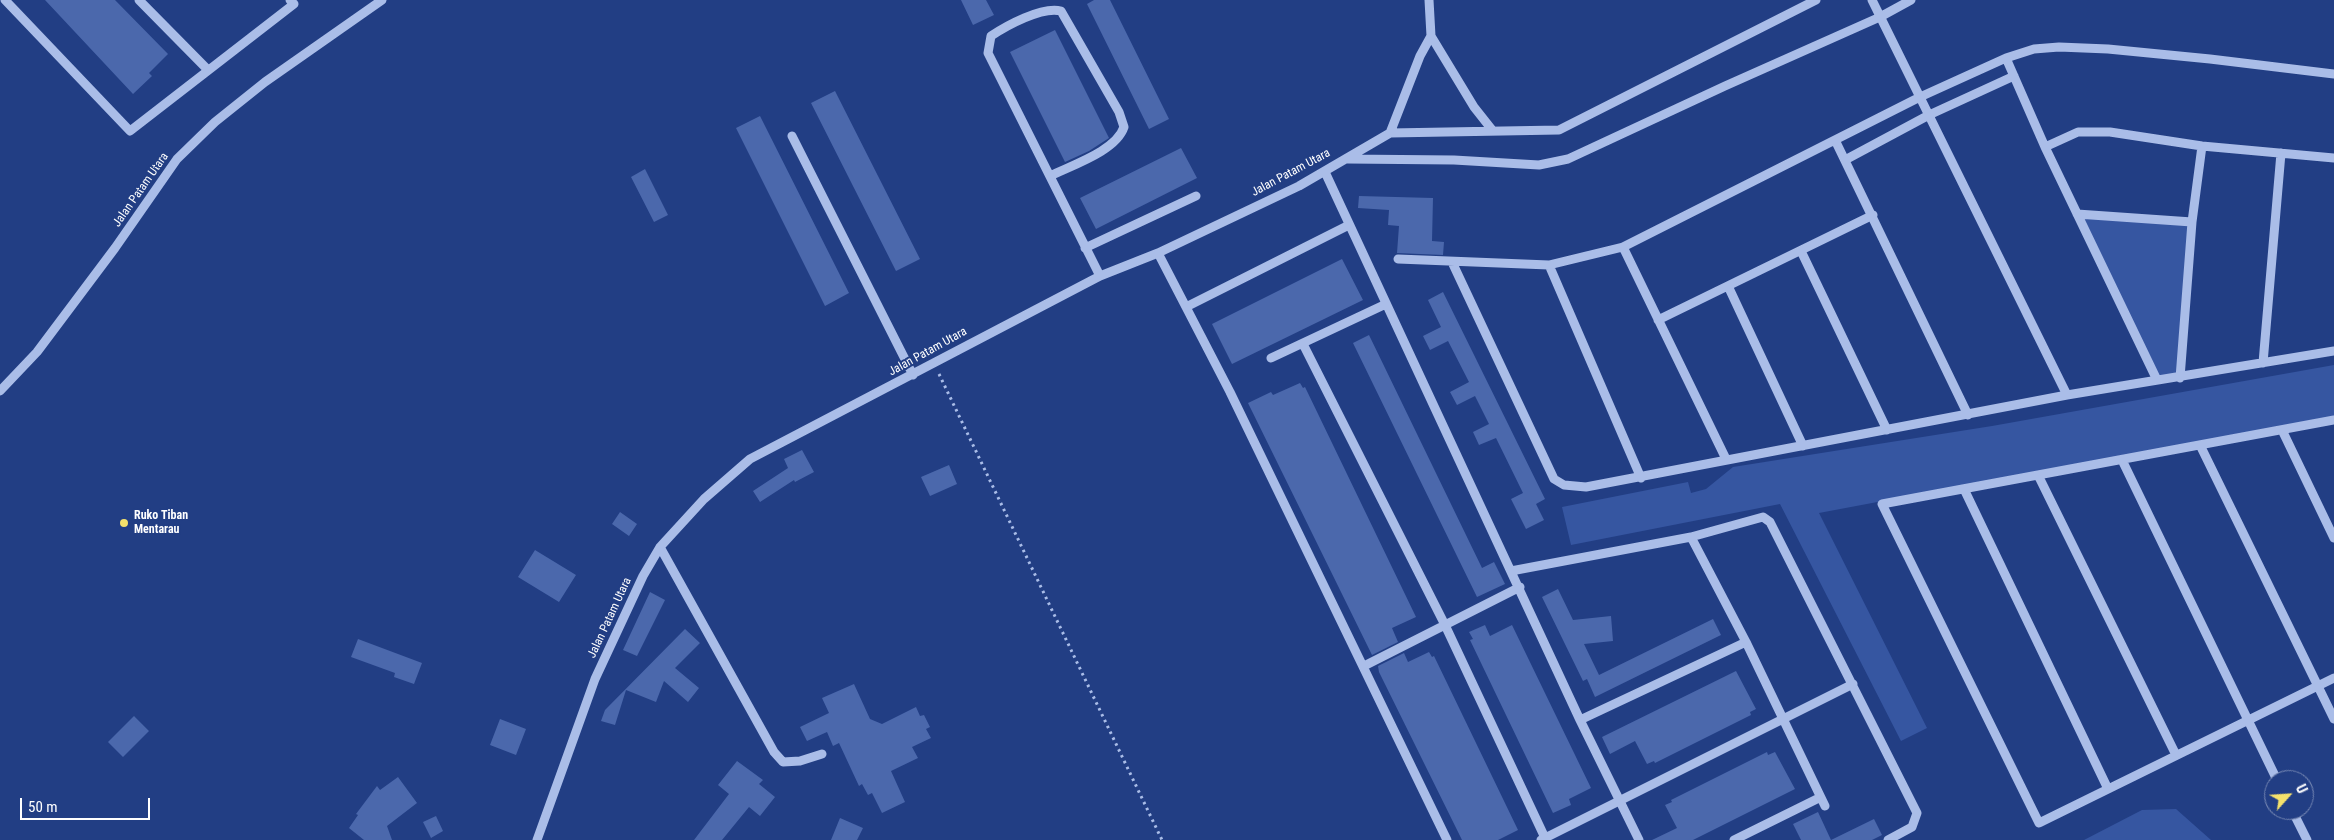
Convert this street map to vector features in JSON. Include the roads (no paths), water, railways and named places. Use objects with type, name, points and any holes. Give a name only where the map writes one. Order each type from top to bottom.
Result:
[{"type":"street","points":[[5,0],[130,132],[294,4],[290,0]]},
{"type":"street","points":[[140,0],[208,70]]},
{"type":"street","name":"Jalan Patam Utara","points":[[0,391],[37,352],[115,248],[177,159],[215,122],[265,82],[382,0]]},
{"type":"street","points":[[1429,0],[1431,36],[1474,107],[1493,131]]},
{"type":"street","points":[[1431,36],[1420,56],[1390,133],[1559,130],[1816,0]]},
{"type":"street","points":[[1872,0],[2067,396]]},
{"type":"street","points":[[1344,159],[1454,160],[1539,165],[1568,159],[1880,17],[1911,0]]},
{"type":"street","points":[[1050,176],[1104,150],[1116,141],[1124,127],[1119,112],[1061,11],[1056,10],[1036,13],[997,32],[991,36],[988,53],[1100,276]]},
{"type":"street","points":[[1398,259],[1548,265],[1623,247],[1920,97],[2006,58],[2034,50],[2079,48],[2210,59],[2334,74]]},
{"type":"street","points":[[2006,58],[2045,147],[2158,380]]},
{"type":"street","points":[[1845,160],[1929,115],[2014,76]]},
{"type":"street","points":[[2045,147],[2078,132],[2110,132],[2202,146],[2334,158]]},
{"type":"street","name":"Jalan Patam Utara","points":[[537,840],[596,679],[643,576],[660,547],[704,499],[750,459],[1100,276],[1158,253],[1325,172],[1390,133]]},
{"type":"street","points":[[792,136],[913,375]]},
{"type":"street","points":[[1835,140],[1873,215],[1968,415]]},
{"type":"street","points":[[2180,378],[2192,222],[2202,146]]},
{"type":"street","points":[[2263,363],[2281,153]]},
{"type":"street","points":[[1325,172],[1520,587],[1580,720],[1640,840]]},
{"type":"street","points":[[1085,248],[1196,196]]},
{"type":"street","points":[[2077,214],[2192,222]]},
{"type":"street","points":[[1658,320],[1873,215]]},
{"type":"street","points":[[1186,307],[1349,225]]},
{"type":"street","points":[[1623,247],[1726,459]]},
{"type":"street","points":[[1801,251],[1887,430]]},
{"type":"street","points":[[1158,253],[1230,392],[1447,840]]},
{"type":"street","points":[[1452,262],[1554,479],[1564,485],[1586,487],[1641,478],[1726,459],[2067,396],[2334,351]]},
{"type":"street","points":[[1548,265],[1641,478]]},
{"type":"street","points":[[1728,286],[1803,446]]},
{"type":"street","points":[[1271,358],[1386,304]]},
{"type":"street","points":[[1303,344],[1445,625],[1544,839],[1852,684]]},
{"type":"street","points":[[2334,420],[1882,504],[2038,823],[2334,678]]},
{"type":"street","points":[[2282,430],[2334,538]]},
{"type":"street","points":[[2200,445],[2334,719]]},
{"type":"street","points":[[2122,460],[2273,770]]},
{"type":"street","points":[[2038,475],[2176,755]]},
{"type":"street","points":[[1964,489],[2108,789]]},
{"type":"street","points":[[1511,571],[1691,537],[1763,517],[1768,518],[1917,813],[1912,827],[1888,840]]},
{"type":"street","points":[[1691,537],[1746,642],[1822,802],[1734,840]]},
{"type":"street","points":[[660,547],[774,752],[783,762],[800,761],[822,754]]},
{"type":"street","points":[[1364,666],[1520,587]]},
{"type":"street","points":[[1580,720],[1746,642]]},
{"type":"street","points":[[2297,820],[2307,840]]},
{"type":"place","name":"Ruko Tiban Mentarau","points":[[124,523]]}]
